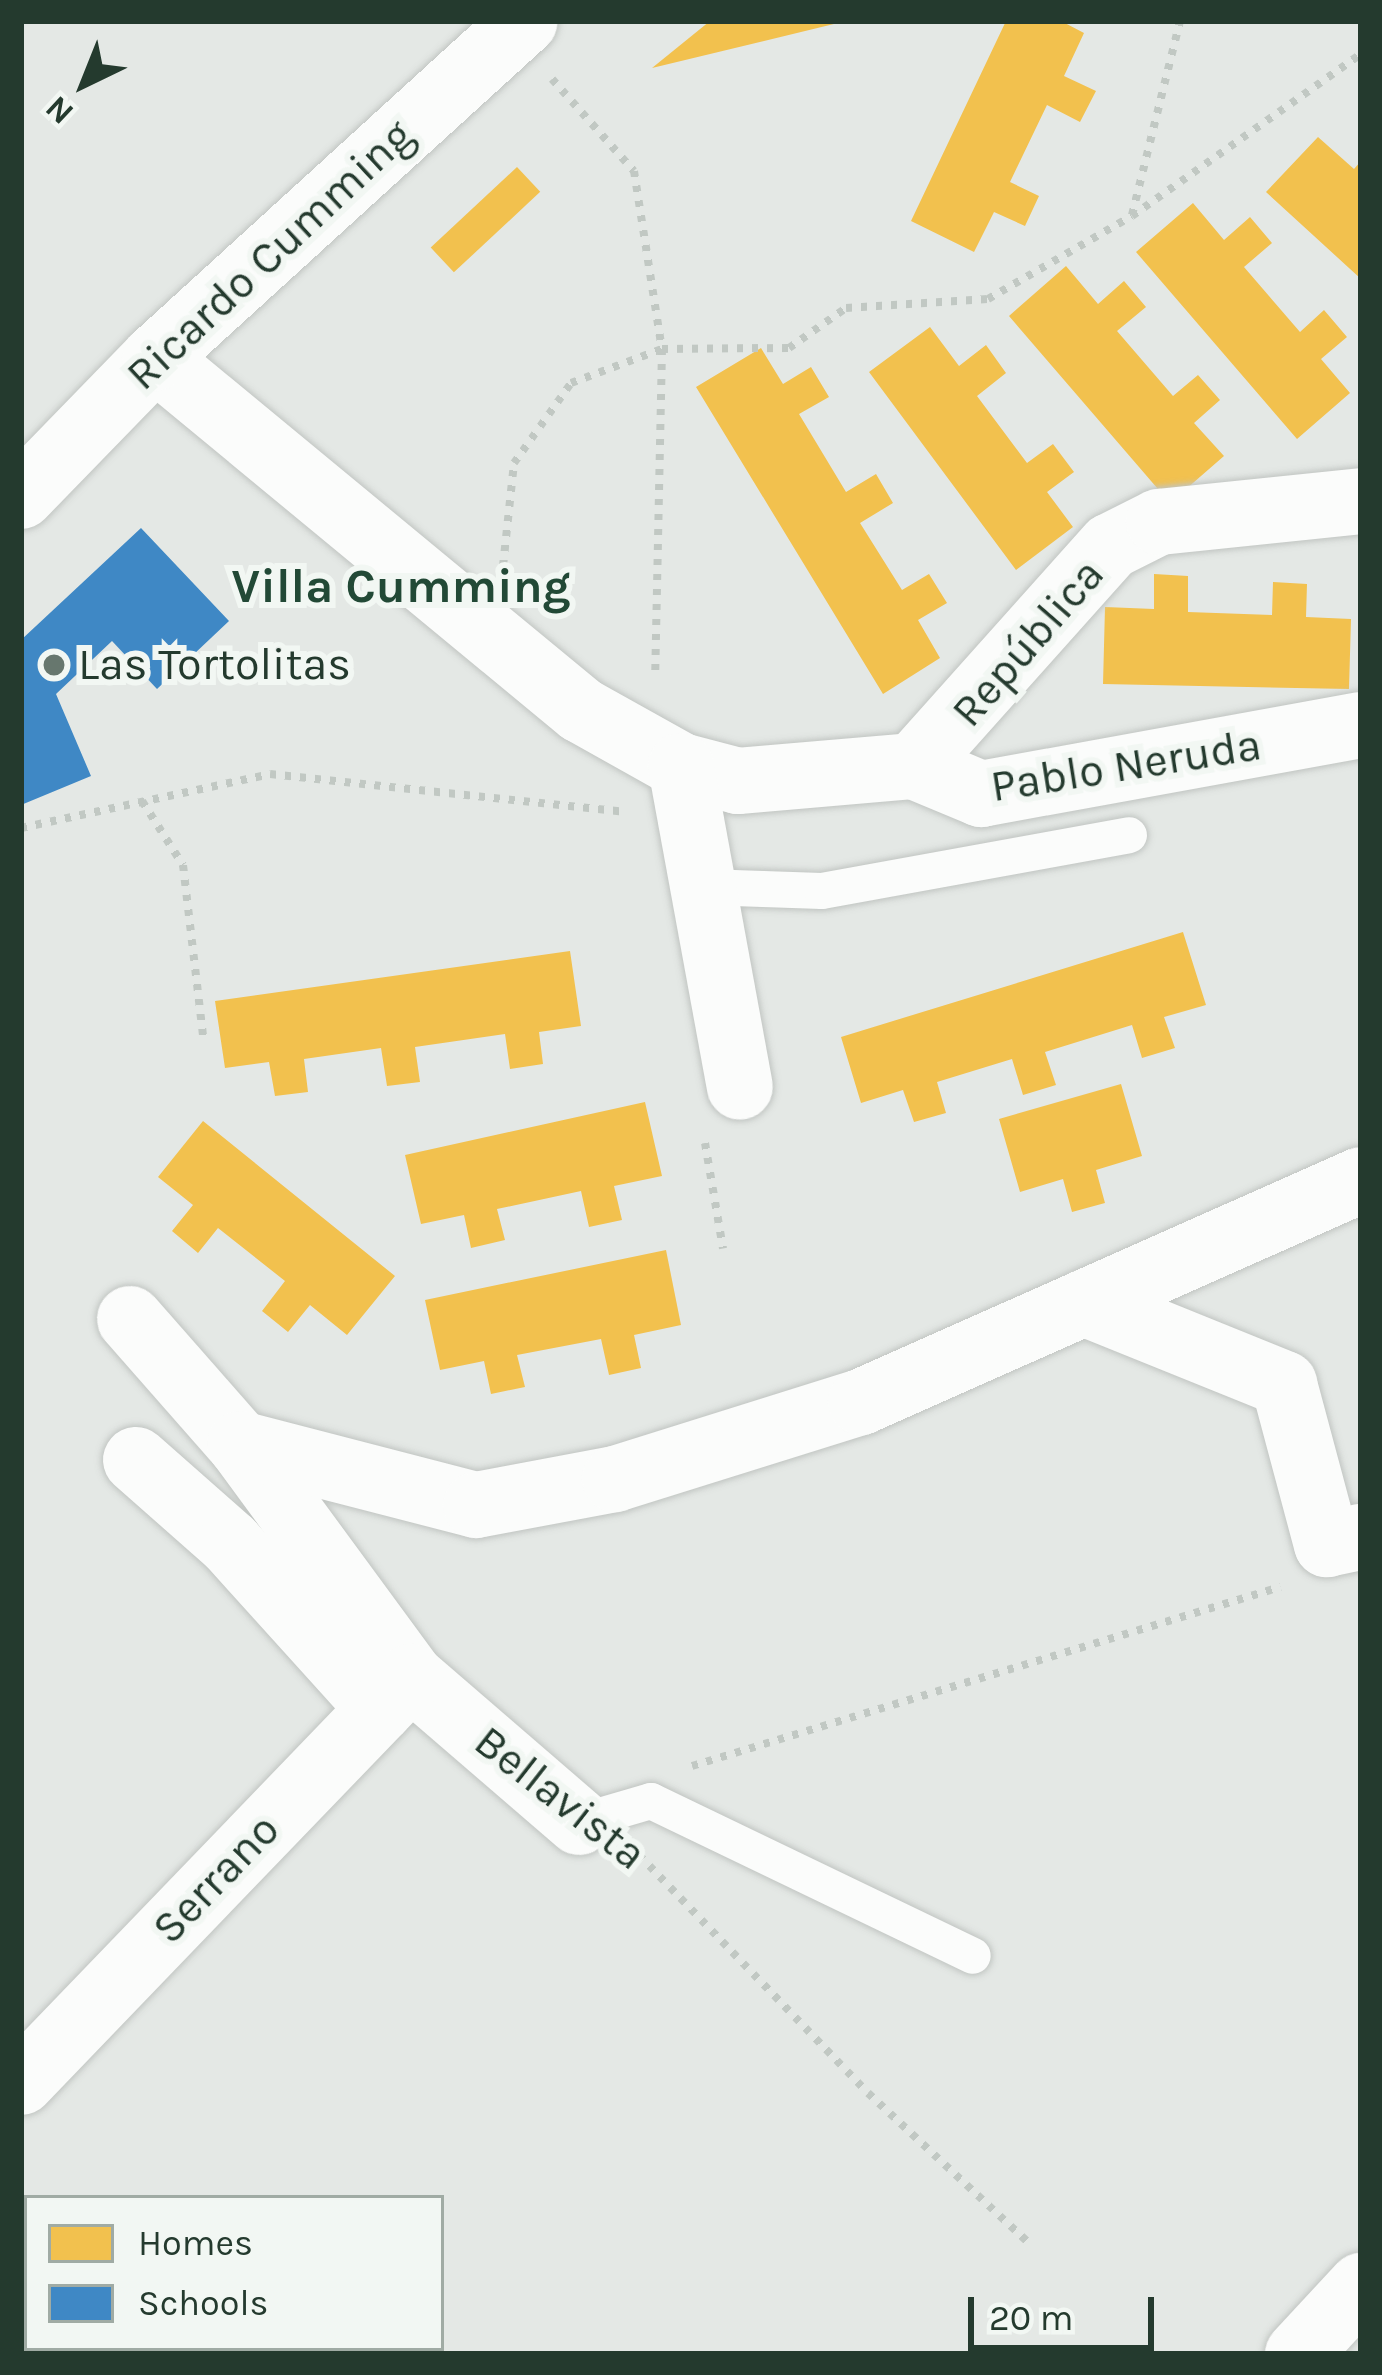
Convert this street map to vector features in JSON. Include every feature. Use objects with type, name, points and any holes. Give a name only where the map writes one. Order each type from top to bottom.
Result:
[{"type":"street","name":"Ricardo Cumming","points":[[21,496],[155,358],[518,27]]},
{"type":"street","name":"Pablo Neruda","points":[[155,358],[687,793],[738,781],[914,766],[981,794],[1361,725]]},
{"type":"street","name":"República","points":[[914,766],[1111,546],[1159,522],[1361,501]]},
{"type":"street","points":[[687,793],[740,1088]]},
{"type":"street","points":[[240,1444],[476,1505],[616,1479],[861,1402],[1361,1180]]},
{"type":"street","points":[[1084,1304],[1284,1384],[1344,1540]]},
{"type":"street","name":"Bellavista","points":[[130,1318],[240,1444],[395,1693],[579,1822]]},
{"type":"street","points":[[136,1460],[395,1693]]},
{"type":"street","name":"Serrano","points":[[21,2082],[395,1693]]},
{"type":"street","points":[[1298,2354],[1361,2286]]},
{"type":"lane","points":[[704,887],[822,890],[1129,835]]},
{"type":"lane","points":[[579,1822],[651,1801],[973,1956]]},
{"type":"path","points":[[1132,216],[1180,21]]},
{"type":"path","points":[[21,828],[270,774],[687,793],[655,689],[662,349],[634,171],[518,27]]},
{"type":"path","points":[[496,639],[514,463],[571,383],[662,349],[789,348],[846,308],[988,299],[1132,216],[1361,54]]},
{"type":"path","points":[[142,801],[183,865],[204,1043]]},
{"type":"path","points":[[723,1247],[704,1136],[740,1088]]},
{"type":"path","points":[[651,1801],[683,1769],[1279,1588],[1344,1540]]},
{"type":"path","name":"Bellavista","points":[[579,1822],[629,1845],[868,2093],[1029,2243]]},
{"type":"building: Homes","points":[[710,21],[838,21],[838,23],[652,68]]},
{"type":"building: Homes","points":[[1006,21],[1061,21],[1084,33],[1064,76],[1096,91],[1080,122],[1047,105],[1010,182],[1039,196],[1025,226],[994,212],[974,252],[911,221]]},
{"type":"building: Homes","points":[[1318,137],[1354,169],[1361,161],[1361,279],[1266,192]]},
{"type":"building: Homes","points":[[517,167],[540,192],[454,272],[431,247]]},
{"type":"building: Homes","points":[[1193,203],[1224,240],[1250,217],[1272,243],[1244,267],[1300,332],[1324,310],[1347,337],[1321,359],[1350,393],[1297,439],[1136,252]]},
{"type":"building: Homes","points":[[1066,266],[1098,304],[1124,281],[1146,307],[1117,331],[1173,396],[1198,375],[1220,400],[1194,423],[1224,456],[1170,503],[1009,316]]},
{"type":"building: Homes","points":[[930,327],[959,366],[986,345],[1006,373],[977,396],[1027,463],[1053,444],[1074,472],[1047,492],[1073,527],[1016,570],[869,372]]},
{"type":"building: Homes","points":[[761,348],[783,384],[811,367],[829,397],[799,414],[846,492],[876,474],[893,503],[860,523],[902,590],[929,574],[947,603],[918,620],[940,658],[883,694],[696,387]]},
{"type":"building: Homes","points":[[1154,574],[1188,576],[1188,612],[1272,615],[1273,582],[1307,584],[1306,617],[1351,619],[1349,689],[1103,684],[1105,607],[1154,609]]},
{"type":"building: Homes","points":[[1183,932],[1206,1005],[1164,1017],[1175,1048],[1142,1058],[1132,1025],[1045,1052],[1056,1085],[1023,1095],[1012,1059],[937,1082],[946,1113],[914,1122],[903,1090],[861,1103],[841,1037]]},
{"type":"building: Homes","points":[[570,951],[581,1026],[539,1032],[543,1064],[510,1069],[505,1034],[415,1047],[420,1082],[387,1086],[381,1048],[304,1059],[308,1092],[275,1096],[269,1062],[225,1068],[215,1001]]},
{"type":"building: Homes","points":[[1121,1084],[1142,1156],[1096,1170],[1105,1203],[1072,1212],[1063,1179],[1020,1192],[999,1119]]},
{"type":"building: Homes","points":[[645,1102],[662,1176],[614,1186],[622,1220],[589,1227],[581,1191],[497,1209],[505,1240],[471,1248],[464,1215],[421,1224],[405,1155]]},
{"type":"building: Homes","points":[[203,1121],[395,1276],[347,1335],[310,1305],[288,1332],[262,1311],[285,1281],[218,1228],[198,1253],[172,1231],[193,1205],[158,1177]]},
{"type":"building: Homes","points":[[666,1250],[681,1325],[634,1335],[641,1368],[609,1375],[601,1339],[517,1355],[525,1387],[491,1394],[484,1361],[440,1370],[425,1300]]},
{"type":"building: Schools","name":"Las Tortolitas","points":[[141,528],[229,621],[157,689],[112,641],[56,694],[91,776],[21,805],[21,640]]},
{"type":"place","name":"Las Tortolitas","points":[[54,665]]},
{"type":"district","name":"Villa Cumming","points":[[401,587]]}]
